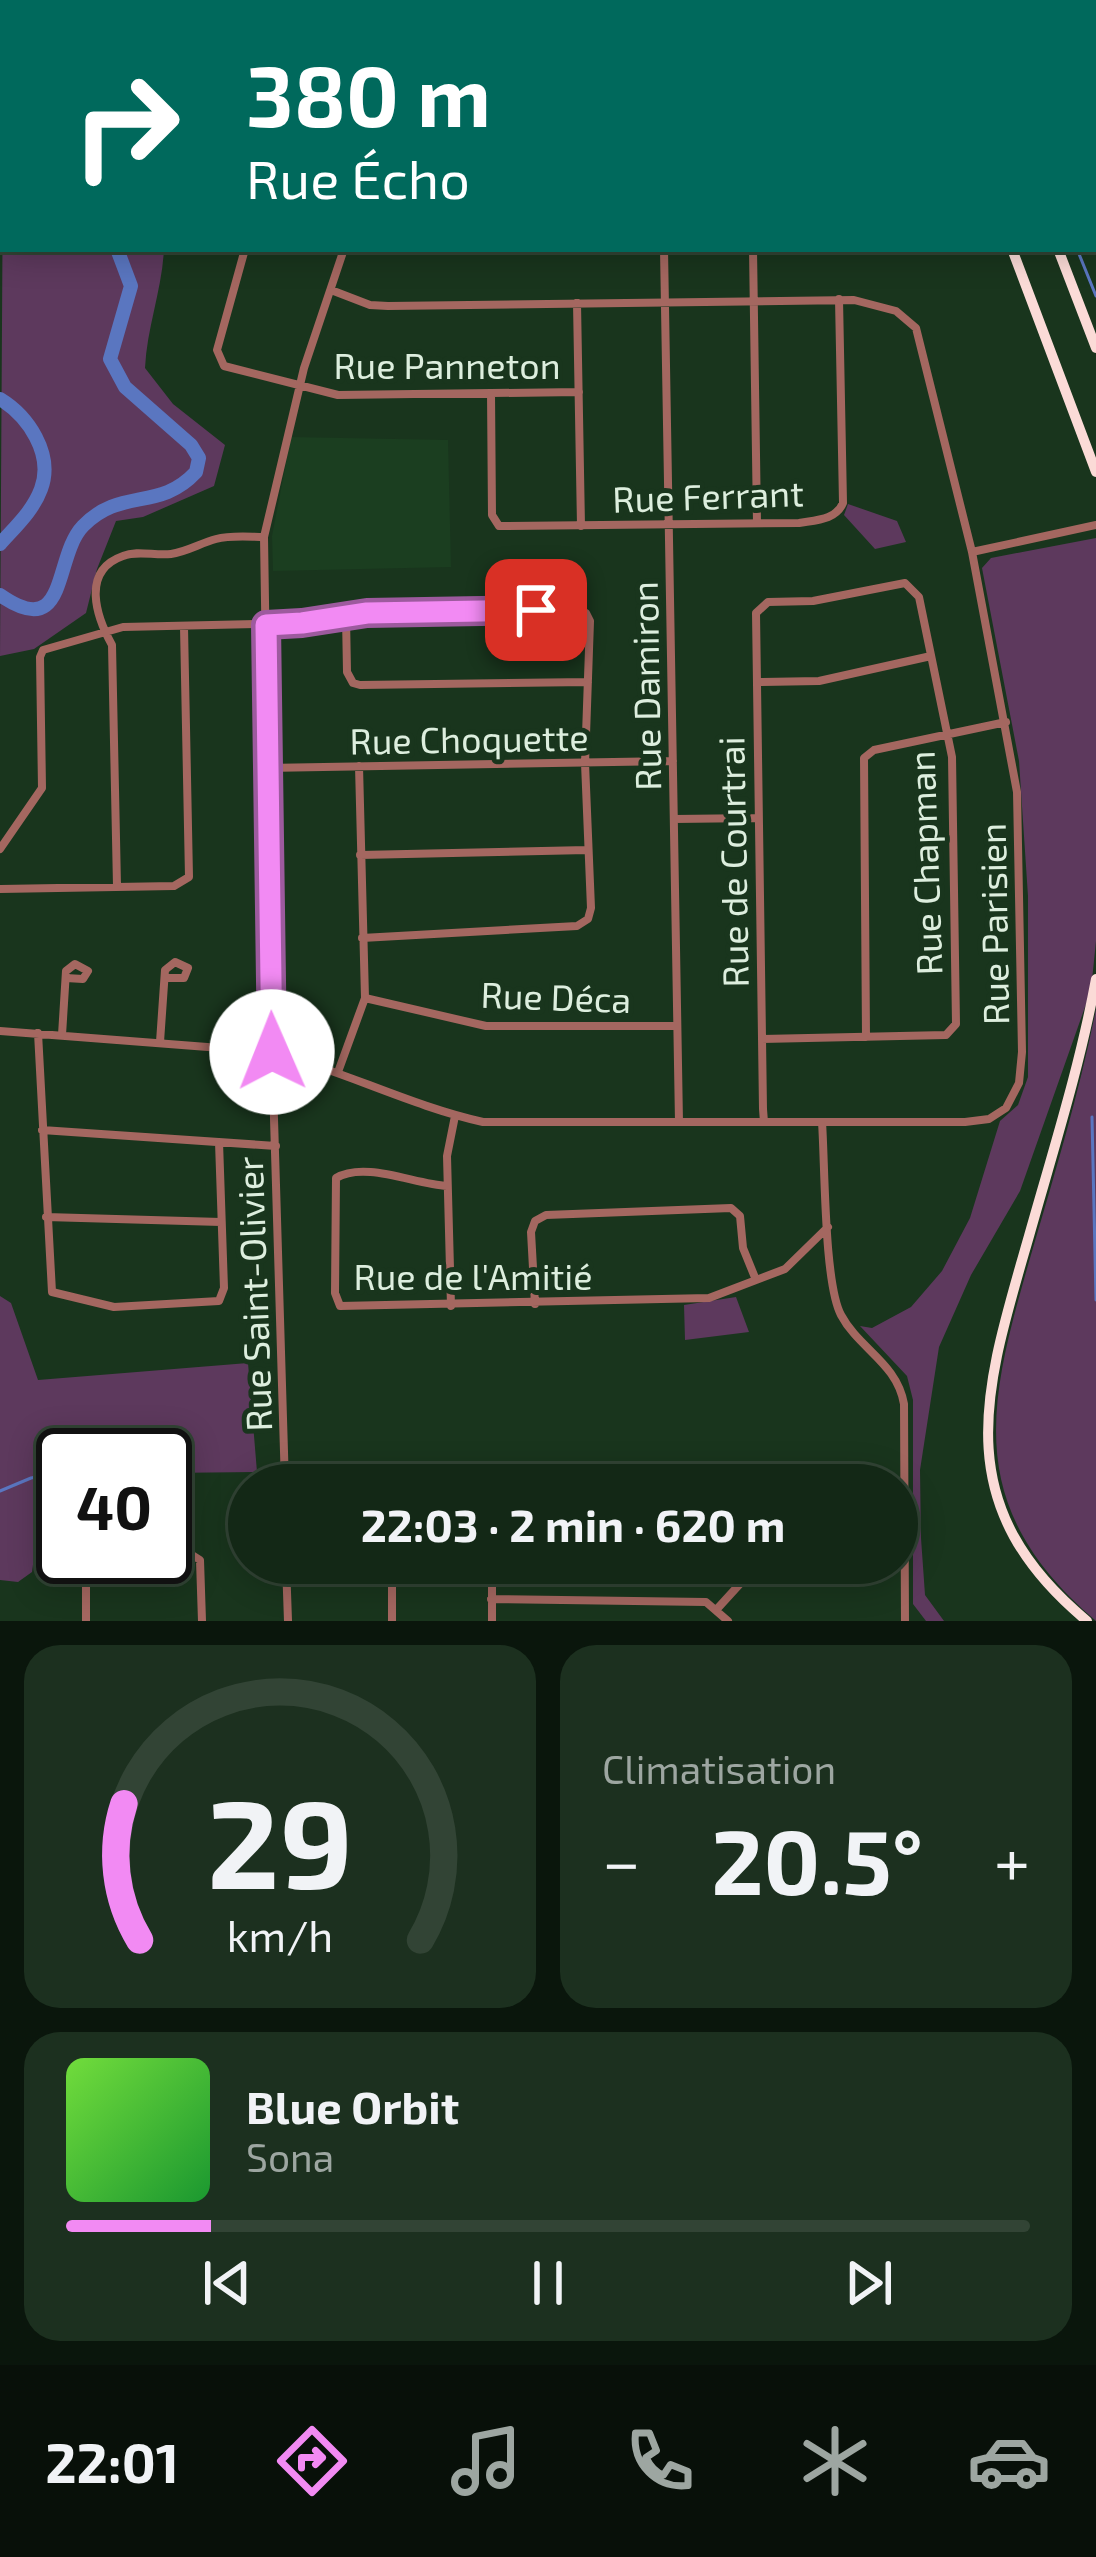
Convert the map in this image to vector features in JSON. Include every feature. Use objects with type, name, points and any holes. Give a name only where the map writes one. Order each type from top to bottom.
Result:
[{"type":"highway","points":[[1013,252],[1096,472]]},
{"type":"highway","points":[[1059,252],[1096,348]]},
{"type":"highway","points":[[1087,1621],[1050,1587],[1011,1530],[992,1471],[986,1411],[999,1338],[1079,1059],[1096,979]]},
{"type":"street","name":"Rue Panneton","points":[[243,252],[217,356],[232,369],[338,395],[579,392]]},
{"type":"street","name":"Rue Saint-Olivier","points":[[284,1464],[264,537],[299,386],[343,252]]},
{"type":"street","name":"Rue Damiron","points":[[664,252],[680,1122]]},
{"type":"street","points":[[753,252],[757,524]]},
{"type":"street","points":[[331,290],[370,305],[839,299]]},
{"type":"street","name":"Rue Ferrant","points":[[490,393],[494,521],[506,528],[757,524],[828,518],[842,507],[839,299]]},
{"type":"street","name":"Rue Parisien","points":[[0,1031],[272,1052],[483,1122],[989,1119],[1014,1096],[1022,1052],[1017,792],[1006,722],[972,552],[916,328],[896,311],[839,299]]},
{"type":"street","points":[[577,303],[580,526]]},
{"type":"street","points":[[972,552],[1096,525]]},
{"type":"street","points":[[117,886],[112,645],[103,632],[94,596],[98,577],[118,558],[171,554],[219,538],[264,537]]},
{"type":"street","name":"Rue Chapman","points":[[761,604],[813,602],[905,583],[919,597],[953,768],[956,1024],[946,1035],[762,1039]]},
{"type":"street","name":"Rue de Courtrai","points":[[761,604],[756,613],[764,1121]]},
{"type":"street","points":[[0,849],[43,788],[43,650],[123,627],[266,625],[367,613],[578,609],[586,613],[590,621],[585,763],[588,919],[577,926],[362,938]]},
{"type":"street","points":[[346,617],[347,672],[360,685],[588,682]]},
{"type":"street","points":[[0,889],[174,886],[189,877],[184,627]]},
{"type":"street","points":[[757,682],[819,681],[932,656]]},
{"type":"street","points":[[866,1036],[862,763],[874,750],[1006,722]]},
{"type":"street","name":"Rue Choquette","points":[[266,768],[673,761]]},
{"type":"street","points":[[338,1072],[365,998],[359,766]]},
{"type":"street","points":[[674,819],[758,818]]},
{"type":"street","points":[[360,855],[587,850]]},
{"type":"street","points":[[62,1035],[66,978]]},
{"type":"street","points":[[160,1042],[165,979]]},
{"type":"street","name":"Rue Déca","points":[[365,998],[486,1026],[676,1026]]},
{"type":"street","points":[[38,1033],[52,1292],[114,1307],[219,1301],[224,1288],[219,1142]]},
{"type":"street","points":[[451,1306],[447,1156],[454,1116]]},
{"type":"street","points":[[822,1122],[838,1309],[850,1330],[891,1370],[904,1404],[905,1621]]},
{"type":"street","points":[[42,1130],[276,1146]]},
{"type":"street","name":"Rue de l'Amitié","points":[[447,1186],[373,1172],[336,1178],[336,1301],[346,1309],[709,1298],[785,1269],[829,1227]]},
{"type":"street","points":[[535,1304],[531,1232],[535,1221],[546,1215],[731,1208],[740,1216],[743,1248],[756,1280]]},
{"type":"street","points":[[46,1217],[221,1222]]},
{"type":"street","points":[[192,1555],[200,1560],[202,1621]]},
{"type":"street","points":[[86,1584],[86,1621]]},
{"type":"street","points":[[286,1584],[287,1621]]},
{"type":"street","points":[[392,1584],[392,1621]]},
{"type":"street","points":[[491,1584],[492,1621]]},
{"type":"street","points":[[717,1610],[740,1584]]},
{"type":"street","points":[[491,1599],[706,1602],[728,1621]]},
{"type":"shaded area","points":[[2,252],[164,252],[145,368],[173,404],[225,445],[214,486],[143,517],[116,521],[86,613],[34,649],[0,656]]},
{"type":"shaded area","points":[[291,437],[448,440],[451,567],[273,571],[272,536]]},
{"type":"shaded area","points":[[848,504],[897,521],[906,542],[875,549],[844,515]]},
{"type":"shaded area","points":[[1096,538],[1096,941],[1091,990],[1020,1191],[971,1275],[939,1347],[920,1470],[921,1538],[925,1595],[944,1621],[926,1621],[913,1604],[913,1584],[918,1584],[918,1464],[913,1464],[913,1400],[907,1376],[860,1326],[872,1328],[911,1307],[942,1271],[970,1218],[1000,1121],[1018,1105],[1028,1077],[1028,896],[1019,761],[982,568],[991,558]]},
{"type":"shaded area","points":[[1096,1009],[1096,1621],[1052,1578],[1022,1535],[1004,1492],[997,1402],[1017,1303]]},
{"type":"shaded area","points":[[0,1296],[11,1303],[38,1380],[248,1363],[256,1464],[228,1464],[228,1472],[192,1473],[192,1428],[36,1428],[32,1572],[18,1582],[0,1580]]},
{"type":"shaded area","points":[[736,1297],[749,1332],[685,1340],[684,1305]]},
{"type":"waterway","points":[[0,595],[22,607],[38,609],[56,590],[83,526],[111,507],[168,492],[196,472],[199,458],[191,445],[125,387],[110,359],[131,286],[118,252]]},
{"type":"waterway","points":[[1078,252],[1096,296]]},
{"type":"waterway","points":[[0,399],[29,426],[44,463],[41,489],[33,504],[0,544]]},
{"type":"waterway","points":[[1092,1117],[1096,1300]]},
{"type":"waterway","points":[[0,1491],[36,1477]]},
{"type":"route","points":[[272,1052],[266,625],[367,613],[536,610]]}]
